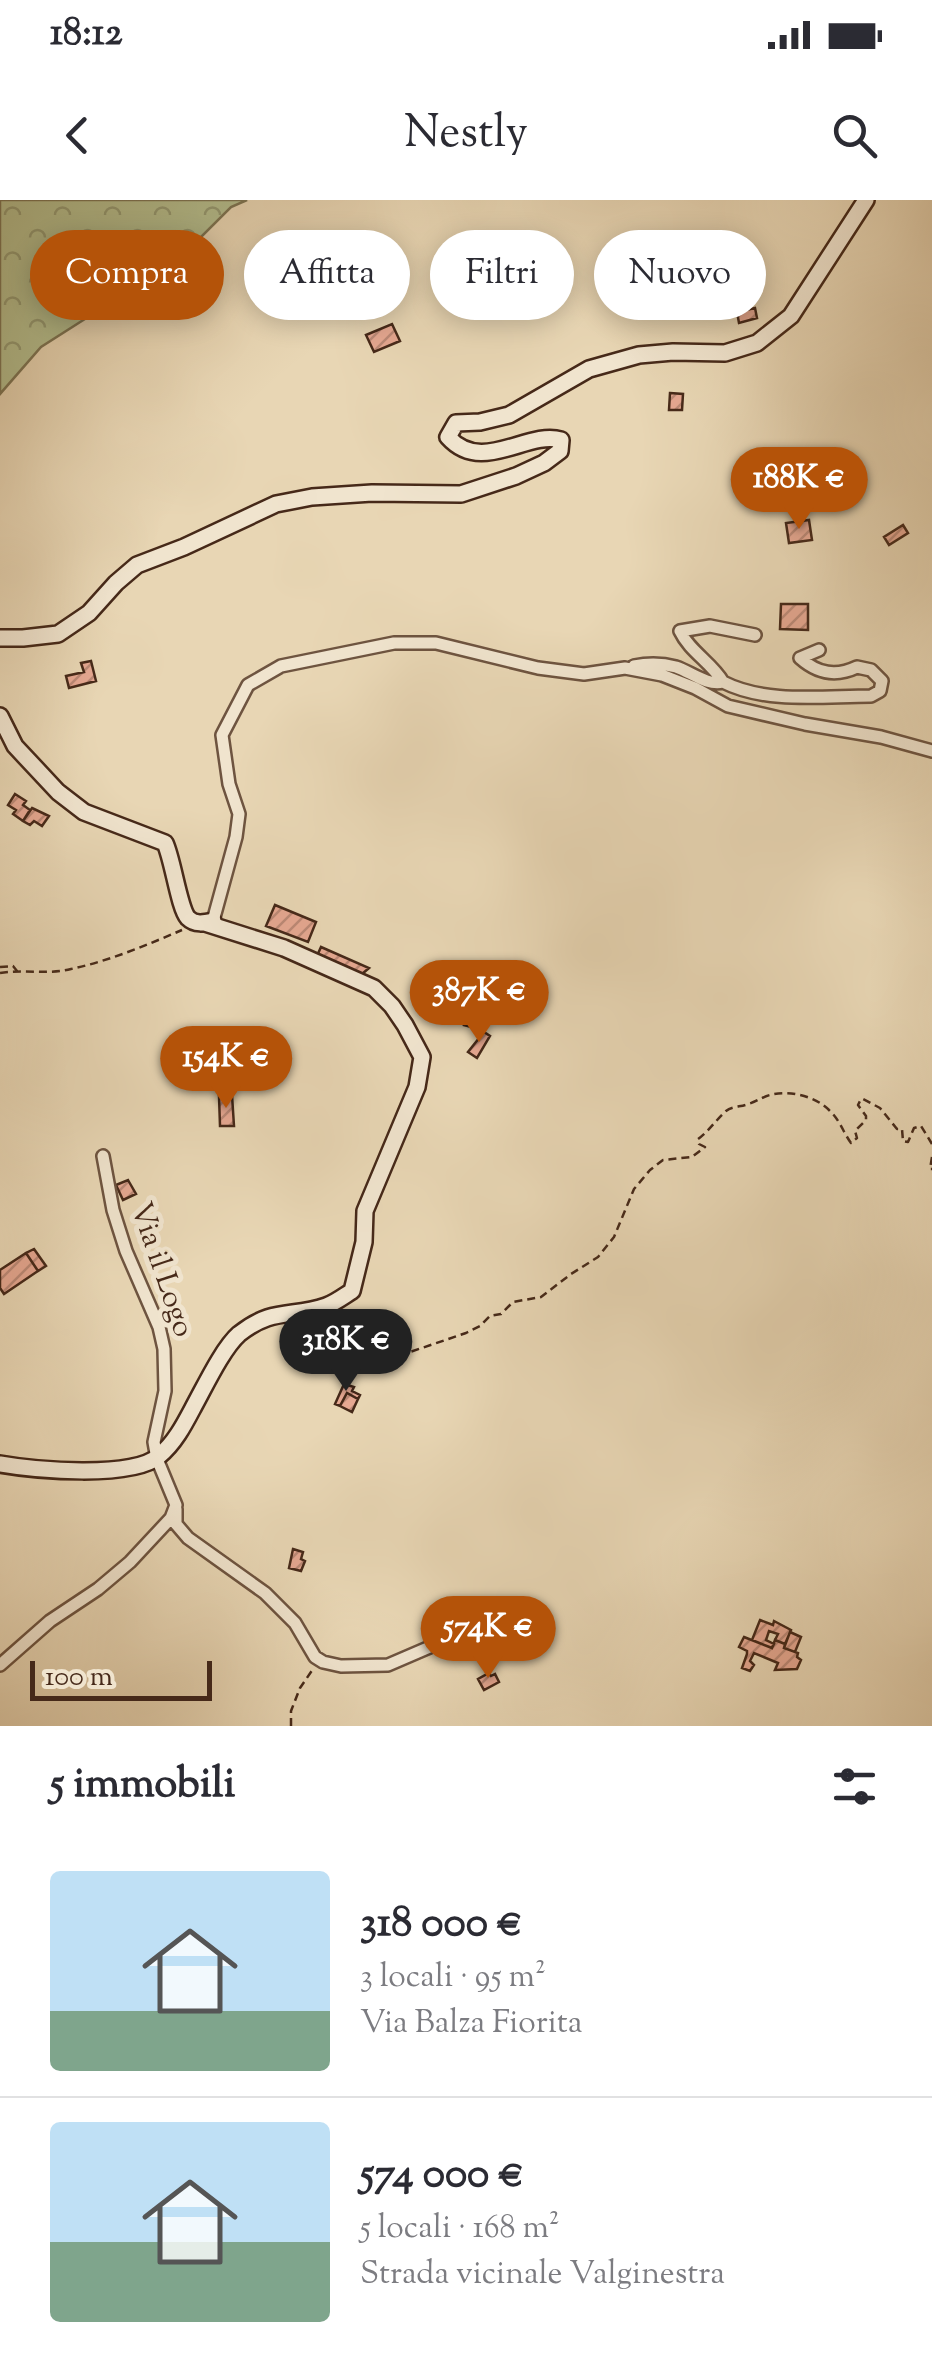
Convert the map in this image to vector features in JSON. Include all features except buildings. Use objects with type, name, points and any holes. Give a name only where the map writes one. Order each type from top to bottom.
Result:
[{"type":"street","points":[[0,638],[58,634],[89,613],[137,565],[276,504],[372,493],[461,494],[544,463],[560,451],[561,440],[551,437],[479,453],[456,447],[448,437],[456,423],[509,415],[589,369],[638,356],[725,353],[757,344],[791,316],[866,200]]},
{"type":"street","points":[[755,635],[710,626],[680,630],[688,646],[723,682],[738,689],[774,695],[871,696],[880,690],[882,681],[871,670],[858,667],[842,674],[826,672],[812,669],[800,658],[819,650]]},
{"type":"street","points":[[205,922],[236,837],[238,814],[222,734],[248,685],[280,666],[394,642],[436,642],[538,668],[584,674],[652,663],[674,667],[715,684],[723,682]]},
{"type":"street","points":[[625,668],[662,675],[728,706],[881,737],[932,752]]},
{"type":"street","points":[[0,716],[15,746],[58,792],[84,812],[166,844],[188,918],[284,948],[374,988],[399,1016],[422,1057],[417,1086],[365,1211],[364,1242],[352,1291],[328,1306],[269,1316],[236,1336],[182,1430],[157,1458],[126,1468],[80,1470],[0,1464]]},
{"type":"street","name":"Via il Logo","points":[[104,1156],[112,1210],[164,1349],[165,1391],[154,1442],[157,1458]]},
{"type":"street","points":[[157,1458],[176,1504],[176,1524],[188,1538],[265,1593],[295,1623],[318,1660],[341,1666],[388,1665],[474,1628],[519,1624]]},
{"type":"street","points":[[0,1665],[50,1621],[130,1562],[171,1518],[176,1504]]},
{"type":"path","points":[[0,973],[68,970],[205,922]]},
{"type":"path","points":[[0,966],[13,966],[17,971]]},
{"type":"path","points":[[313,1308],[358,1323],[389,1356],[466,1334],[514,1302],[541,1297],[598,1257],[614,1237],[634,1189],[650,1170],[663,1160],[692,1158],[705,1147],[698,1139],[729,1108],[753,1104],[766,1096],[798,1094],[819,1102],[842,1125],[851,1143],[866,1120],[858,1105],[863,1099],[880,1108],[897,1129],[902,1129],[903,1141],[908,1142],[914,1128],[921,1126],[932,1144]]},
{"type":"path","points":[[932,1157],[932,1169]]},
{"type":"path","points":[[291,1726],[290,1710],[318,1660]]},
{"type":"green space","points":[[0,200],[247,200],[231,207],[208,230],[30,230],[30,320],[83,320],[41,347],[0,394]]}]
